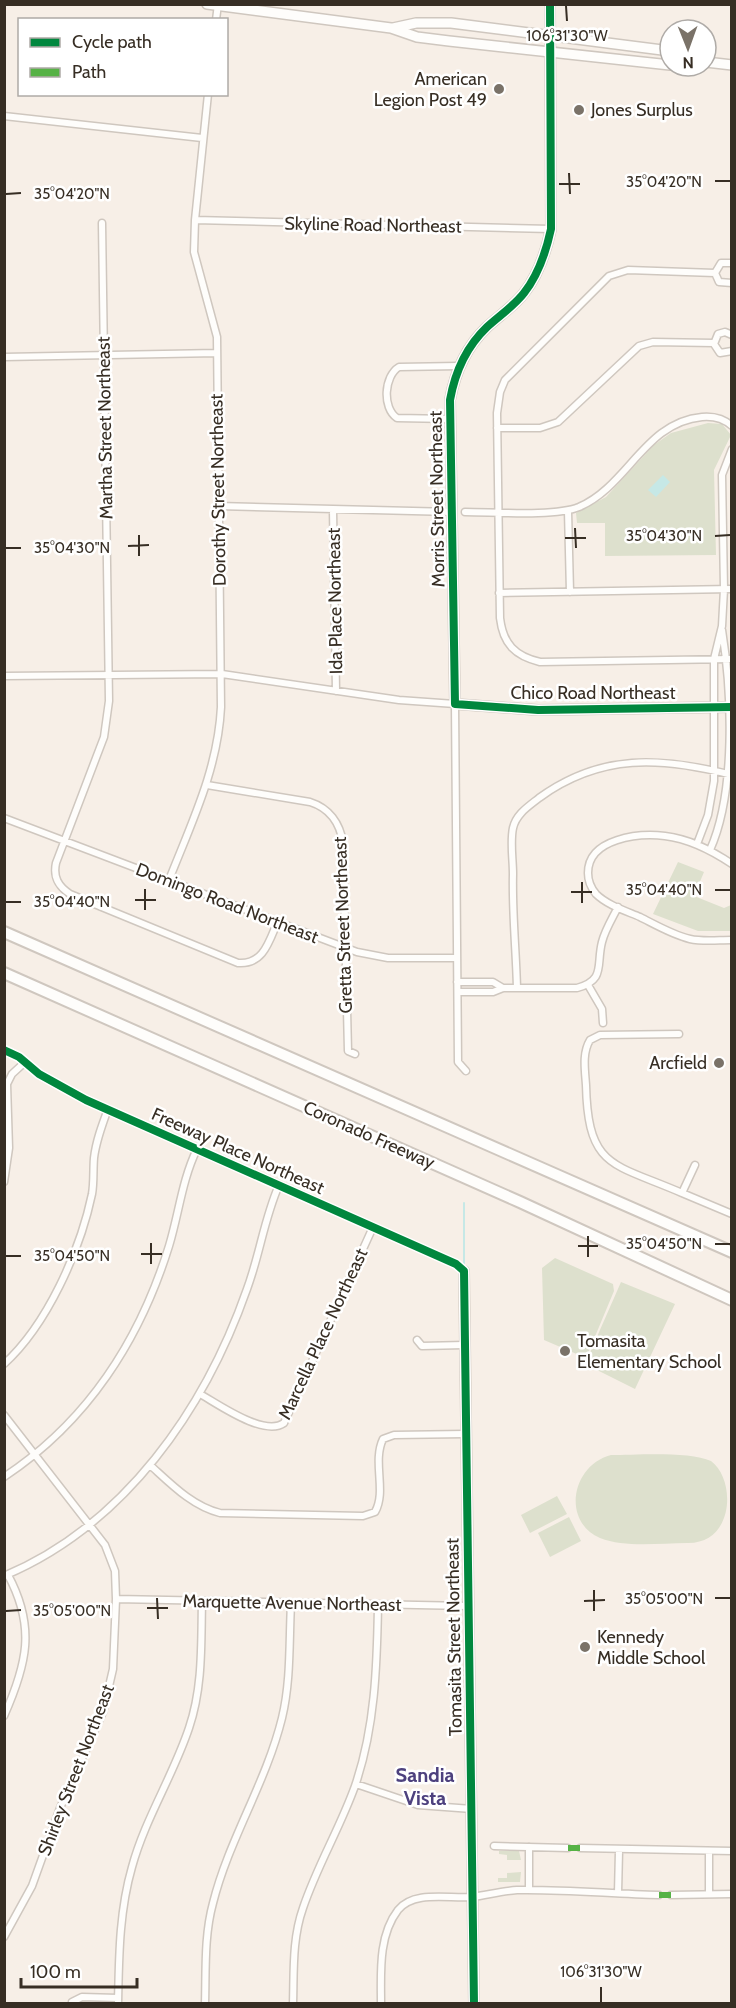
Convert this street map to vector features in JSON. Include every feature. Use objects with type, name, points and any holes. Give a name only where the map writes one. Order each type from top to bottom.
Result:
[{"type":"highway","points":[[4,924],[111,980]]},
{"type":"highway","points":[[4,932],[732,1252]]},
{"type":"highway","name":"Coronado Freeway","points":[[6,974],[520,1202],[732,1300]]},
{"type":"street","points":[[207,4],[392,28],[428,38],[658,64]]},
{"type":"street","name":"Morris Street Northeast","points":[[466,1071],[458,1062],[450,419],[452,393],[459,366],[478,337],[524,293],[539,270],[550,229],[550,4]]},
{"type":"street","points":[[392,28],[416,23],[451,23],[658,49]]},
{"type":"street","name":"Dorothy Street Northeast","points":[[169,880],[207,785],[219,734],[222,674],[217,353],[215,324],[194,252],[202,138],[208,96]]},
{"type":"street","points":[[4,116],[202,138]]},
{"type":"street","name":"Skyline Road Northeast","points":[[195,220],[550,229]]},
{"type":"street","name":"Martha Street Northeast","points":[[102,223],[110,674],[104,737],[64,841],[55,872],[64,890],[234,961],[249,963],[260,957],[277,923]]},
{"type":"street","points":[[715,273],[721,263],[732,263]]},
{"type":"street","points":[[715,273],[628,270],[602,280],[505,380],[497,406],[499,593],[501,626],[508,645],[529,659],[548,662],[729,659]]},
{"type":"street","points":[[715,273],[719,282],[732,283]]},
{"type":"street","points":[[732,335],[721,333],[715,337],[714,343],[720,353],[732,351]]},
{"type":"street","points":[[497,428],[540,428],[558,422],[639,346],[653,342],[714,343]]},
{"type":"street","points":[[4,357],[217,353]]},
{"type":"street","points":[[450,419],[397,418],[389,409],[388,380],[399,367],[459,366]]},
{"type":"street","points":[[465,512],[567,511],[600,493],[657,435],[675,423],[706,417],[722,419],[732,426]]},
{"type":"street","points":[[697,844],[708,815],[714,770],[714,659],[722,626],[724,589],[722,475],[732,449]]},
{"type":"street","points":[[218,507],[452,513]]},
{"type":"street","name":"Ida Place Northeast","points":[[333,510],[336,691]]},
{"type":"street","points":[[567,511],[570,592]]},
{"type":"street","points":[[723,519],[732,519]]},
{"type":"street","points":[[499,593],[732,589]]},
{"type":"street","points":[[710,850],[724,810],[730,774],[729,659],[722,626]]},
{"type":"street","name":"Chico Road Northeast","points":[[4,676],[222,674],[336,691],[538,710],[730,707]]},
{"type":"street","points":[[517,988],[511,895],[512,834],[518,816],[552,789],[601,768],[657,761],[730,774]]},
{"type":"street","name":"Gretta Street Northeast","points":[[207,785],[310,802],[332,815],[341,830],[348,1051],[355,1054]]},
{"type":"street","name":"Domingo Road Northeast","points":[[4,818],[346,948],[388,958],[456,958]]},
{"type":"street","points":[[732,864],[697,844],[655,835],[630,837],[606,845],[591,857],[588,867],[589,880],[596,894],[618,907],[691,939],[732,939]]},
{"type":"street","points":[[458,992],[493,992],[503,988],[577,988],[588,985],[598,973],[602,941],[618,907]]},
{"type":"street","points":[[457,982],[493,982],[503,988]]},
{"type":"street","points":[[588,985],[602,1009],[603,1023]]},
{"type":"street","points":[[679,1034],[600,1035],[591,1040],[585,1053],[591,1136],[598,1150],[610,1161],[732,1214]]},
{"type":"street","name":"Freeway Place Northeast","points":[[4,1050],[55,1084],[456,1264],[464,1270]]},
{"type":"street","points":[[5,1182],[9,1148],[7,1084],[12,1074],[24,1063]]},
{"type":"street","points":[[4,1364],[33,1332],[80,1236],[92,1193],[94,1156],[108,1109]]},
{"type":"street","points":[[4,1477],[36,1454],[85,1407],[123,1352],[168,1248],[186,1172],[196,1149]]},
{"type":"street","points":[[682,1193],[695,1165]]},
{"type":"street","points":[[4,1716],[23,1670],[26,1648],[23,1614],[6,1575],[62,1544],[90,1522],[122,1495],[175,1435],[200,1394],[247,1290],[264,1222],[279,1185]]},
{"type":"street","name":"Marcella Place Northeast","points":[[200,1394],[247,1420],[272,1426],[284,1423],[373,1227]]},
{"type":"street","name":"Tomasita Street Northeast","points":[[464,1270],[474,2004]]},
{"type":"street","points":[[417,1340],[422,1346],[464,1345]]},
{"type":"street","name":"Shirley Street Northeast","points":[[4,1415],[90,1522],[113,1562],[116,1599],[113,1669],[103,1712],[60,1808],[35,1878],[4,1937]]},
{"type":"street","points":[[150,1465],[190,1500],[213,1511],[235,1514],[363,1516],[375,1512],[379,1502],[379,1452],[383,1439],[394,1435],[465,1434]]},
{"type":"street","name":"Marquette Avenue Northeast","points":[[116,1599],[468,1606]]},
{"type":"street","points":[[72,2002],[82,1997],[118,2001],[122,1917],[132,1867],[181,1751],[196,1700],[201,1655],[202,1601]]},
{"type":"street","points":[[205,2004],[206,1951],[213,1903],[221,1877],[263,1780],[282,1716],[291,1604]]},
{"type":"street","points":[[293,2004],[294,1947],[302,1909],[356,1784],[366,1746],[375,1693],[378,1605]]},
{"type":"street","points":[[356,1784],[426,1806],[472,1809]]},
{"type":"street","points":[[494,1846],[568,1848]]},
{"type":"street","points":[[529,1847],[529,1890]]},
{"type":"street","points":[[580,1848],[619,1851],[732,1851]]},
{"type":"street","points":[[618,1893],[619,1851]]},
{"type":"street","points":[[709,1852],[709,1894]]},
{"type":"street","points":[[381,2004],[382,1953],[387,1930],[398,1911],[406,1903],[421,1898],[473,1897],[501,1891],[529,1890],[659,1895]]},
{"type":"street","points":[[671,1895],[732,1894]]},
{"type":"green space","points":[[708,423],[722,424],[731,435],[714,470],[716,555],[605,556],[605,523],[577,523],[576,513],[606,497],[654,445],[671,433]]},
{"type":"green space","points":[[678,862],[704,872],[694,896],[724,908],[731,905],[731,931],[698,931],[653,914]]},
{"type":"green space","points":[[555,1258],[613,1284],[614,1291],[586,1358],[544,1340],[542,1268]]},
{"type":"green space","points":[[621,1282],[675,1304],[635,1389],[585,1364]]},
{"type":"green space","points":[[611,1455],[676,1455],[711,1461],[725,1482],[727,1495],[722,1522],[715,1533],[703,1541],[631,1544],[600,1538],[588,1530],[580,1519],[576,1507],[576,1494],[587,1470],[598,1461]]},
{"type":"green space","points":[[557,1496],[567,1514],[530,1533],[521,1515]]},
{"type":"green space","points":[[569,1517],[581,1541],[550,1557],[538,1533]]},
{"type":"green space","points":[[499,1851],[519,1851],[521,1860],[507,1860],[507,1855],[499,1854]]},
{"type":"green space","points":[[521,1872],[520,1882],[498,1882],[498,1878],[507,1878],[507,1873]]},
{"type":"water","points":[[663,475],[670,482],[656,497],[648,490]]},
{"type":"waterway","points":[[464,1203],[464,1269]]},
{"type":"marked path","points":[[568,1848],[580,1848]]},
{"type":"marked path","points":[[659,1895],[671,1895]]},
{"type":"cycle path","points":[[550,4],[551,229],[549,238],[534,278],[524,293],[487,327],[467,352],[458,370],[450,400],[455,704],[538,710],[732,707]]},
{"type":"cycle path","points":[[4,1050],[19,1057],[39,1074],[86,1100],[456,1264],[464,1271],[474,2004]]},
{"type":"place","name":"American Legion Post 49","points":[[499,89]]},
{"type":"place","name":"Jones Surplus","points":[[579,110]]},
{"type":"place","name":"Arcfield","points":[[719,1063]]},
{"type":"place","name":"Tomasita Elementary School","points":[[565,1351]]},
{"type":"place","name":"Kennedy Middle School","points":[[585,1647]]},
{"type":"district","name":"Sandia Vista","points":[[425,1786]]}]
